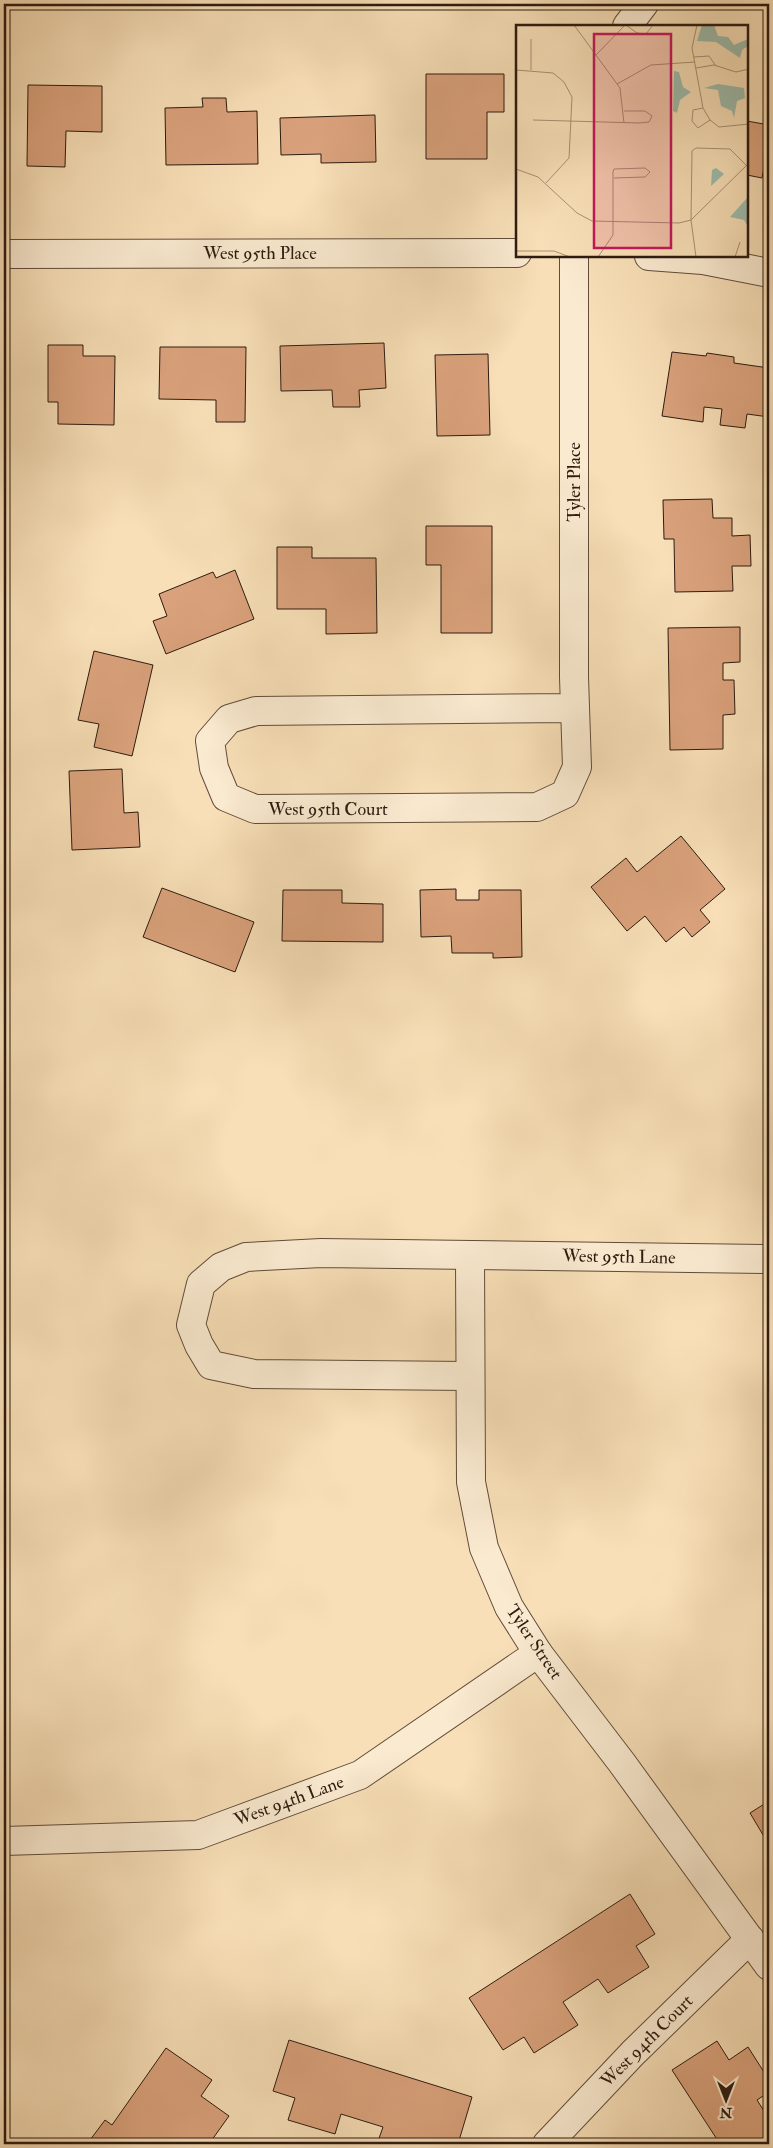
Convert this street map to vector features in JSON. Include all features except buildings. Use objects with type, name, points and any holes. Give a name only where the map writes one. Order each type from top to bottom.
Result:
[{"type":"street","points":[[628,25],[644,4]]},
{"type":"street","name":"West 95th Place","points":[[4,254],[516,254]]},
{"type":"street","name":"Tyler Place","points":[[574,258],[574,708]]},
{"type":"street","points":[[676,258],[703,260],[769,273]]},
{"type":"street","name":"West 95th Court","points":[[574,708],[577,767],[565,794],[537,807],[255,809],[226,797],[214,768],[210,741],[229,719],[256,711],[574,708]]},
{"type":"street","name":"West 95th Lane","points":[[469,1376],[254,1374],[211,1365],[199,1345],[190,1324],[202,1284],[220,1267],[246,1257],[321,1253],[769,1259]]},
{"type":"street","name":"Tyler Street","points":[[470,1256],[469,1376],[471,1482],[484,1548],[509,1607],[538,1653],[622,1763],[769,1966]]},
{"type":"street","name":"West 94th Lane","points":[[4,1841],[198,1835],[360,1775],[538,1653]]},
{"type":"street","name":"West 94th Court","points":[[547,2144],[633,2053],[750,1939]]}]
